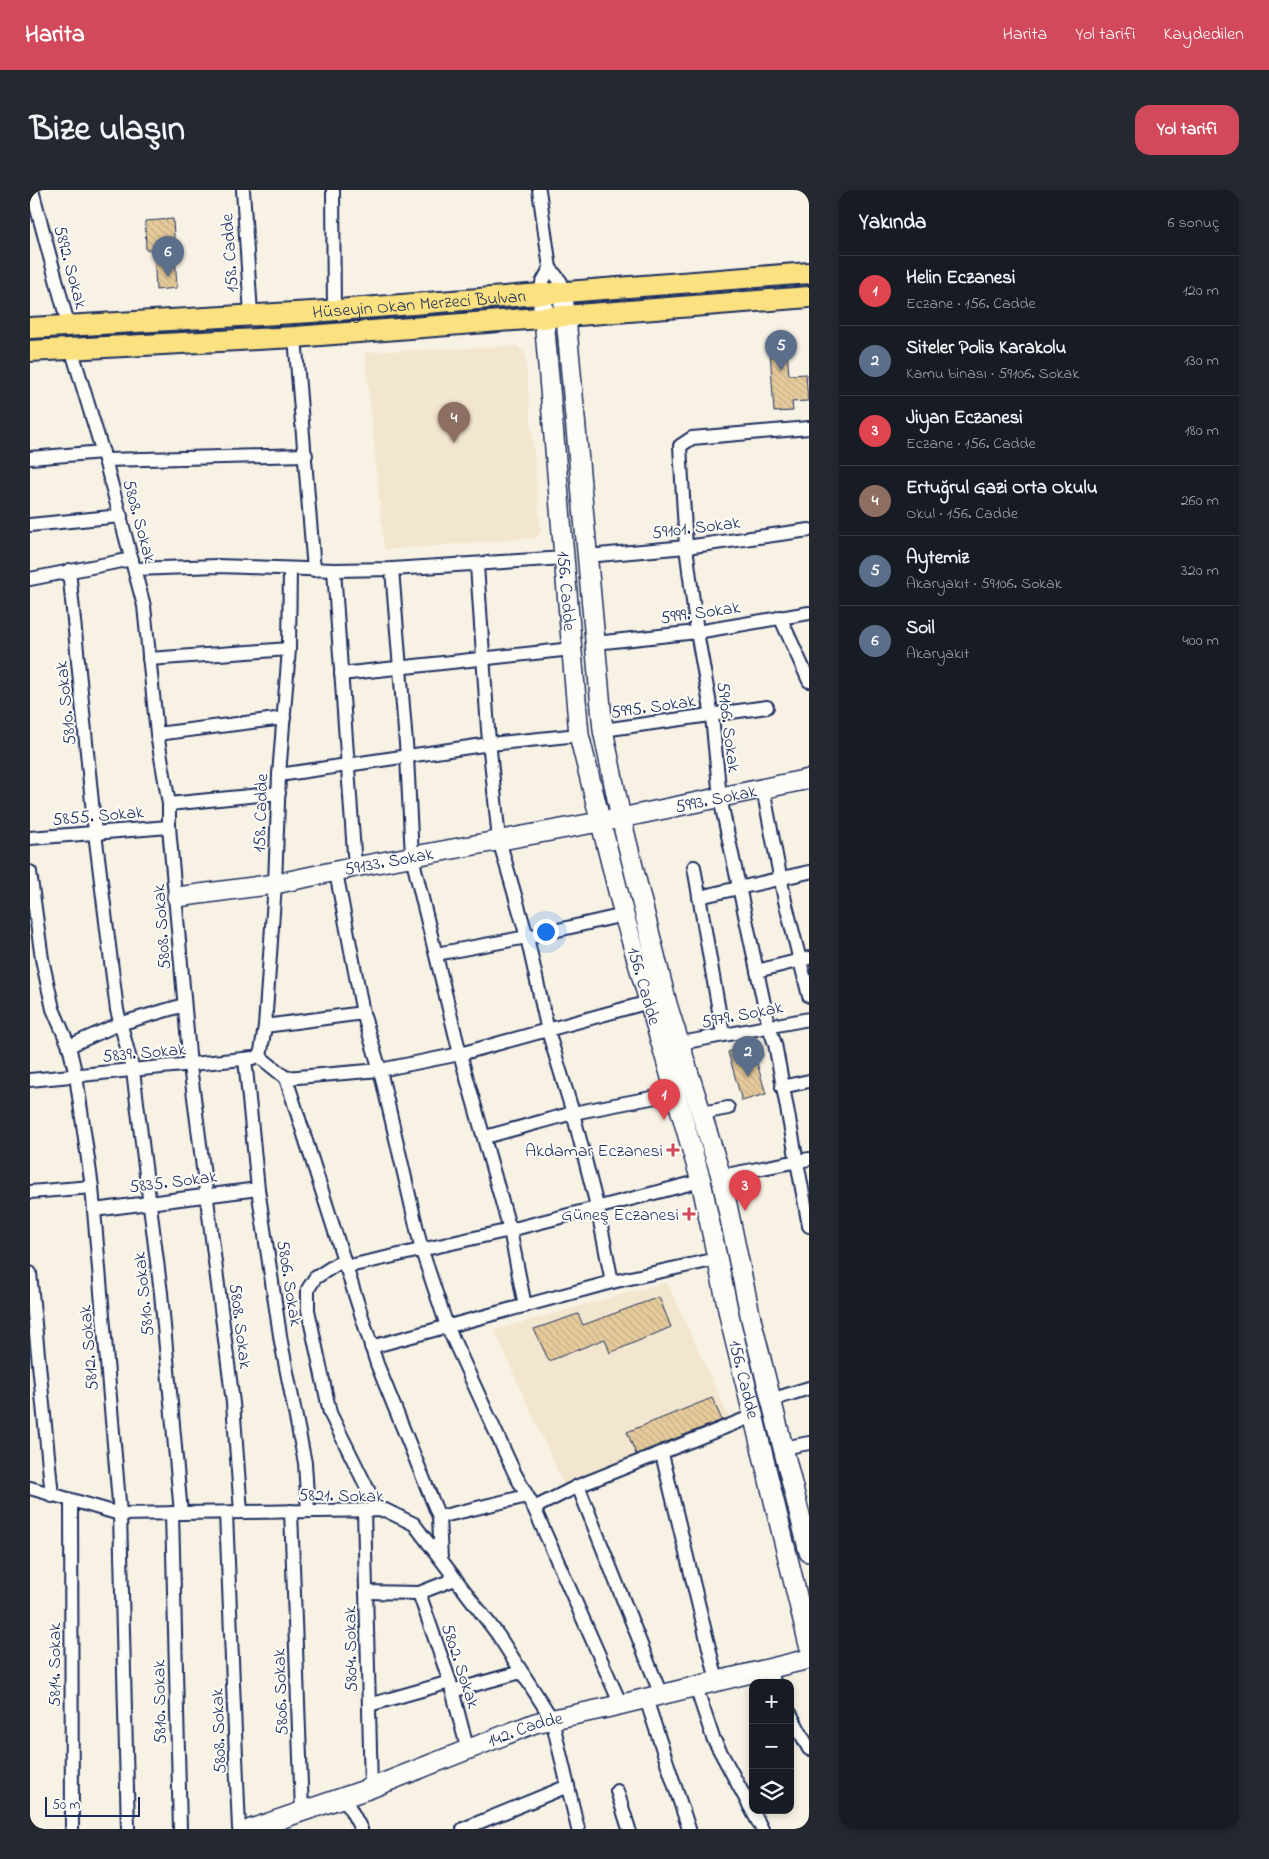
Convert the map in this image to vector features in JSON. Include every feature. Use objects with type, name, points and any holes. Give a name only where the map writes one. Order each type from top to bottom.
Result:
[{"type":"main road","name":"Hüseyin Okan Merzeci Bulvarı","points":[[30,328],[68,324],[334,310],[809,273]]},
{"type":"main road","name":"Hüseyin Okan Merzeci Bulvarı","points":[[30,351],[295,337],[809,297]]},
{"type":"street","name":"5892. Sokak","points":[[32,190],[68,324]]},
{"type":"street","name":"158. Cadde","points":[[242,190],[250,314]]},
{"type":"street","points":[[333,190],[334,310]]},
{"type":"street","points":[[539,190],[550,268],[561,282],[552,293],[542,283],[550,268]]},
{"type":"street","name":"156. Cadde","points":[[552,293],[566,317],[603,730],[621,818],[667,1004],[721,1176],[751,1319],[809,1552]]},
{"type":"street","name":"156. Cadde","points":[[552,293],[544,318],[578,735],[624,914],[701,1181],[717,1258],[809,1645]]},
{"type":"street","points":[[295,337],[314,570]]},
{"type":"street","name":"5808. Sokak","points":[[71,348],[121,516],[144,606],[157,734],[169,804],[169,827],[177,897],[190,1066],[233,1403],[241,1512]]},
{"type":"street","name":"59106. Sokak","points":[[809,428],[692,438],[680,446],[686,546],[697,632],[712,716],[720,798],[769,1027],[775,1044],[796,1163],[809,1222]]},
{"type":"street","points":[[30,458],[306,455]]},
{"type":"street","points":[[30,525],[121,516]]},
{"type":"street","name":"59101. Sokak","points":[[587,556],[686,546],[809,530]]},
{"type":"street","points":[[30,579],[69,570],[134,564],[314,570],[392,569],[477,565],[587,556]]},
{"type":"street","points":[[477,565],[499,840],[526,937],[548,1031],[573,1113],[597,1206],[612,1282]]},
{"type":"street","name":"158. Cadde","points":[[260,1057],[265,1026],[275,884],[280,793],[279,775],[288,649],[290,569]]},
{"type":"street","points":[[392,569],[398,670],[407,756],[412,857],[460,1054],[510,1230],[525,1306]]},
{"type":"street","name":"5810. Sokak","points":[[69,570],[95,833],[119,1024],[133,1071],[161,1293],[177,1514],[180,1829]]},
{"type":"street","points":[[334,570],[354,867]]},
{"type":"street","name":"5999. Sokak","points":[[595,643],[697,632],[809,613]]},
{"type":"street","points":[[780,617],[809,681]]},
{"type":"street","points":[[149,659],[288,649]]},
{"type":"street","points":[[341,674],[398,670],[572,649]]},
{"type":"street","name":"5995. Sokak","points":[[603,730],[767,707]]},
{"type":"street","points":[[157,734],[284,718]]},
{"type":"street","points":[[279,775],[490,744],[578,735]]},
{"type":"street","name":"5993. Sokak","points":[[600,822],[808,781]]},
{"type":"street","points":[[762,789],[780,878],[804,959],[809,996]]},
{"type":"street","name":"5855. Sokak","points":[[169,804],[280,793]]},
{"type":"street","name":"59133. Sokak","points":[[177,897],[275,884],[354,867],[600,822]]},
{"type":"street","name":"5855. Sokak","points":[[30,838],[169,827]]},
{"type":"street","points":[[694,867],[723,1034]]},
{"type":"street","name":"5812. Sokak","points":[[30,872],[42,959],[53,1009],[69,1046],[76,1076],[92,1187],[120,1514],[128,1829]]},
{"type":"street","points":[[336,872],[363,1013],[380,1070],[422,1251],[447,1326],[534,1508],[620,1705]]},
{"type":"street","points":[[699,897],[809,872]]},
{"type":"street","points":[[436,954],[526,937],[624,914]]},
{"type":"street","points":[[757,971],[804,959]]},
{"type":"street","points":[[286,1078],[380,1070],[460,1054],[649,1002]]},
{"type":"street","points":[[69,1046],[119,1024],[184,1005]]},
{"type":"street","points":[[265,1026],[363,1013]]},
{"type":"street","name":"5979. Sokak","points":[[681,1044],[723,1034],[809,1019]]},
{"type":"street","points":[[260,1057],[286,1078],[371,1346],[439,1517],[441,1560]]},
{"type":"street","name":"5839. Sokak","points":[[30,1080],[190,1066],[260,1057]]},
{"type":"street","name":"5806. Sokak","points":[[244,1059],[258,1189],[281,1342],[305,1463],[308,1511]]},
{"type":"street","points":[[782,1086],[809,1081]]},
{"type":"street","points":[[485,1137],[573,1113],[677,1093]]},
{"type":"street","points":[[702,1114],[728,1108]]},
{"type":"street","points":[[721,1176],[809,1159]]},
{"type":"street","points":[[378,1510],[330,1413],[308,1310],[308,1289],[315,1278],[344,1264],[422,1251],[701,1181]]},
{"type":"street","points":[[30,1192],[92,1187]]},
{"type":"street","name":"5835. Sokak","points":[[94,1210],[206,1194],[258,1189]]},
{"type":"street","points":[[371,1346],[612,1282],[717,1258]]},
{"type":"street","points":[[30,1273],[52,1496]]},
{"type":"street","points":[[771,1400],[809,1388]]},
{"type":"street","points":[[534,1508],[578,1486],[754,1416]]},
{"type":"street","points":[[783,1448],[809,1443]]},
{"type":"street","points":[[662,1454],[717,1682]]},
{"type":"street","points":[[578,1486],[654,1697],[689,1829]]},
{"type":"street","name":"5821. Sokak","points":[[30,1488],[71,1502],[120,1514],[385,1510],[414,1524],[498,1635],[552,1719]]},
{"type":"street","points":[[439,1517],[527,1496]]},
{"type":"street","name":"5814. Sokak","points":[[71,1502],[72,1829]]},
{"type":"street","name":"5804. Sokak","points":[[364,1510],[370,1788]]},
{"type":"street","name":"5806. Sokak","points":[[291,1511],[302,1812]]},
{"type":"street","name":"5808. Sokak","points":[[226,1513],[239,1829]]},
{"type":"street","points":[[366,1592],[419,1593],[455,1579]]},
{"type":"street","name":"5802. Sokak","points":[[419,1593],[451,1686],[468,1751]]},
{"type":"street","name":"142. Cadde","points":[[251,1829],[370,1788],[535,1723],[696,1686],[771,1676],[809,1659]]},
{"type":"street","points":[[369,1705],[522,1672]]},
{"type":"street","points":[[696,1686],[713,1738],[762,1829]]},
{"type":"street","points":[[552,1719],[578,1829]]},
{"type":"street","points":[[794,1721],[809,1749]]},
{"type":"street","points":[[464,1829],[568,1786]]},
{"type":"street","points":[[617,1791],[629,1829]]},
{"type":"street","points":[[344,1797],[361,1829]]},
{"type":"shaded area","points":[[517,346],[525,353],[541,532],[536,538],[384,550],[365,352]]},
{"type":"shaded area","points":[[667,1282],[730,1419],[565,1488],[494,1330]]},
{"type":"building","points":[[173,219],[177,288],[156,290],[154,250],[146,250],[145,221]]},
{"type":"building","points":[[770,350],[787,350],[789,375],[806,374],[808,401],[792,402],[793,411],[774,412]]},
{"type":"building","points":[[759,1044],[763,1056],[756,1060],[766,1094],[742,1101],[728,1052]]},
{"type":"building","points":[[659,1297],[671,1327],[610,1353],[605,1339],[549,1361],[534,1329],[578,1314],[583,1325]]},
{"type":"building","points":[[712,1398],[722,1420],[636,1454],[627,1432]]},
{"type":"place","name":"Soil","points":[[168,277]]},
{"type":"place","name":"Aytemiz","points":[[781,371]]},
{"type":"place","name":"Ertuğrul Gazi Orta Okulu","points":[[454,443]]},
{"type":"place","name":"Siteler Polis Karakolu","points":[[748,1077]]},
{"type":"place","name":"Helin Eczanesi","points":[[664,1120]]},
{"type":"place","name":"Akdamar Eczanesi","points":[[673,1150]]},
{"type":"place","name":"Jiyan Eczanesi","points":[[745,1211]]},
{"type":"place","name":"Güneş Eczanesi","points":[[689,1214]]}]
